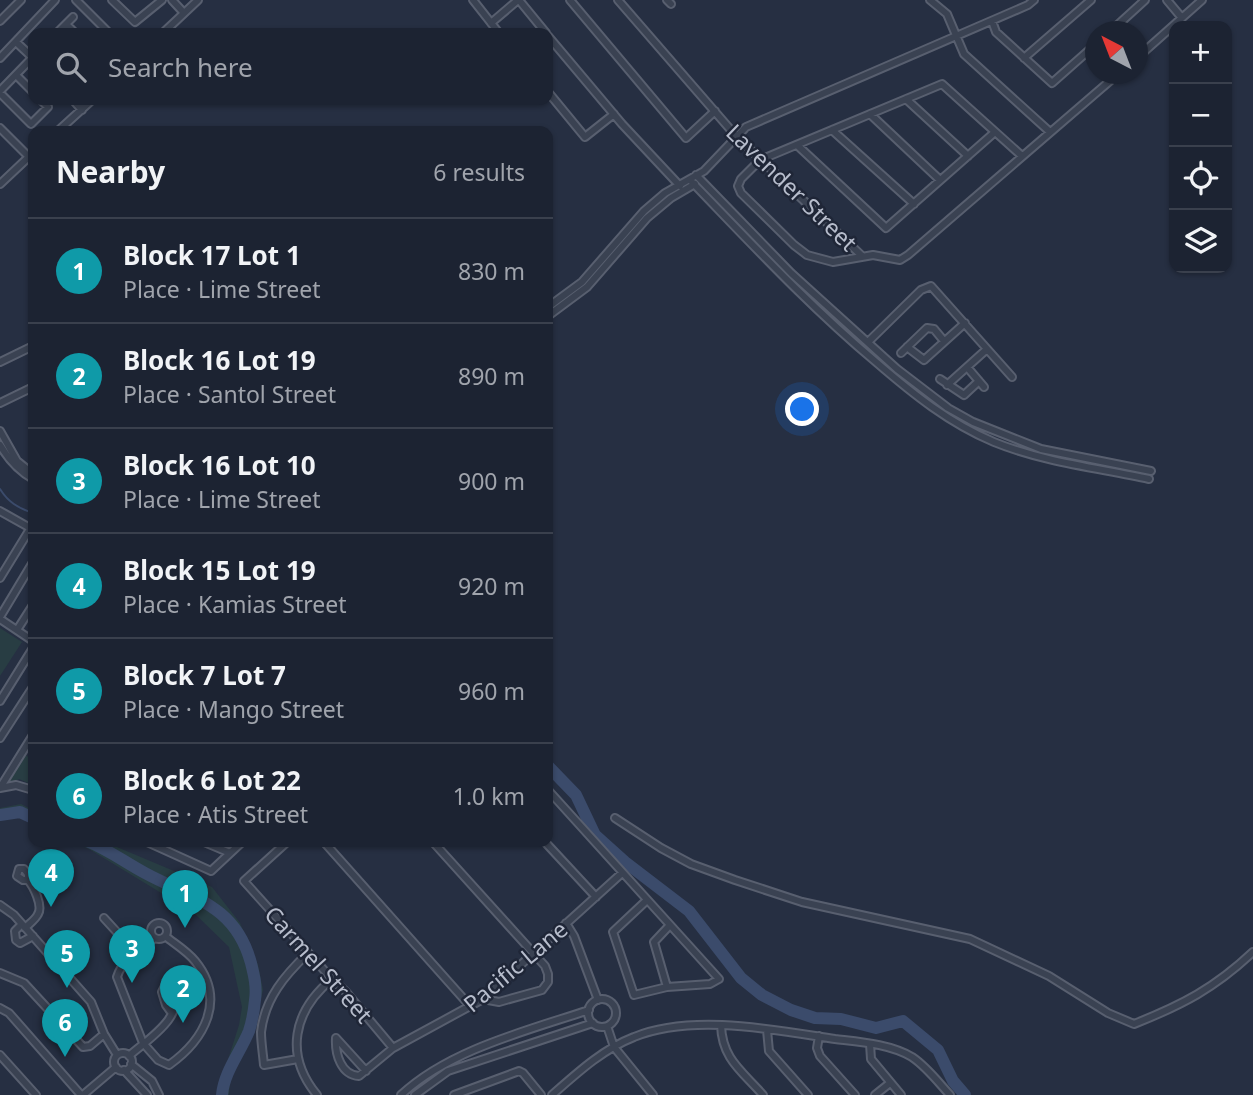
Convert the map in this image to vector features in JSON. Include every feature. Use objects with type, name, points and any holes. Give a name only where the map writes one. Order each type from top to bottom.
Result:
[{"type":"street","points":[[0,22],[20,0]]},
{"type":"street","points":[[29,28],[55,0]]},
{"type":"street","points":[[76,0],[104,28]]},
{"type":"street","points":[[112,0],[135,22],[162,0]]},
{"type":"street","points":[[172,0],[184,13]]},
{"type":"street","points":[[168,28],[198,0]]},
{"type":"street","points":[[473,0],[495,28]]},
{"type":"street","points":[[491,23],[518,0],[541,28]]},
{"type":"street","points":[[570,0],[685,138],[715,111]]},
{"type":"street","name":"Lavender Street","points":[[618,0],[737,136],[862,256],[900,260],[904,258],[1106,84]]},
{"type":"street","points":[[930,0],[947,14],[964,54],[1050,132]]},
{"type":"street","points":[[553,304],[595,268],[644,211],[695,180],[746,127],[1028,5],[1034,0]]},
{"type":"street","points":[[1024,58],[1091,0]]},
{"type":"street","points":[[1122,21],[1145,0]]},
{"type":"street","points":[[1167,0],[1182,18]]},
{"type":"street","points":[[1148,48],[1202,0]]},
{"type":"street","points":[[62,28],[73,18]]},
{"type":"street","points":[[992,20],[996,32],[1052,83],[1085,54]]},
{"type":"street","points":[[66,24],[70,28]]},
{"type":"street","points":[[0,58],[28,29]]},
{"type":"street","points":[[16,42],[28,53]]},
{"type":"street","points":[[553,42],[681,187]]},
{"type":"street","points":[[28,63],[0,92],[31,124],[49,105]]},
{"type":"street","points":[[16,75],[28,87]]},
{"type":"street","points":[[862,256],[833,262],[807,255],[738,189],[741,179],[760,160],[942,84],[1022,156]]},
{"type":"street","points":[[553,98],[584,137],[614,114]]},
{"type":"street","points":[[906,99],[968,156]]},
{"type":"street","points":[[78,105],[82,110]]},
{"type":"street","points":[[64,126],[87,105]]},
{"type":"street","points":[[870,114],[940,180]]},
{"type":"street","points":[[0,128],[28,152]]},
{"type":"street","points":[[832,130],[914,204]]},
{"type":"street","points":[[797,145],[886,228],[995,132]]},
{"type":"street","points":[[0,184],[28,158]]},
{"type":"street","points":[[695,180],[867,342],[929,394],[972,422],[1041,449],[1151,471]]},
{"type":"street","points":[[695,180],[772,265],[861,349],[924,402],[996,443],[1040,456],[1149,480]]},
{"type":"street","points":[[553,312],[587,287],[647,218],[681,187]]},
{"type":"street","points":[[867,342],[929,285],[1012,377]]},
{"type":"street","points":[[944,341],[934,329],[929,328],[904,350],[924,360],[965,323]]},
{"type":"street","points":[[0,362],[28,348]]},
{"type":"street","points":[[947,385],[988,349]]},
{"type":"street","points":[[940,379],[964,395],[981,384],[967,367]]},
{"type":"street","points":[[0,403],[28,389]]},
{"type":"street","points":[[969,430],[972,422]]},
{"type":"street","points":[[0,431],[17,461],[28,472]]},
{"type":"street","points":[[0,445],[9,458],[28,475]]},
{"type":"street","points":[[0,511],[28,527]]},
{"type":"street","points":[[0,578],[28,535]]},
{"type":"street","points":[[28,570],[0,618],[28,638]]},
{"type":"street","points":[[17,630],[28,615]]},
{"type":"street","points":[[0,701],[28,656]]},
{"type":"street","points":[[0,738],[28,695]]},
{"type":"street","points":[[0,788],[28,742]]},
{"type":"street","points":[[0,788],[16,785],[28,789]]},
{"type":"street","points":[[553,796],[719,979],[710,984],[667,986],[634,995],[613,932],[647,900]]},
{"type":"street","points":[[615,818],[681,859],[735,880],[802,902],[970,939],[1049,976],[1108,1013],[1134,1024],[1192,1000],[1227,977],[1253,952]]},
{"type":"street","points":[[158,847],[211,871],[237,847]]},
{"type":"street","points":[[216,847],[230,853]]},
{"type":"street","name":"Carmel Street","points":[[282,847],[244,881],[346,992],[393,1048]]},
{"type":"street","points":[[328,847],[470,1006]]},
{"type":"street","points":[[438,847],[533,952],[548,974],[548,982],[542,990],[499,1002],[483,999]]},
{"type":"street","points":[[550,847],[596,897]]},
{"type":"street","name":"Pacific Lane","points":[[366,1071],[393,1048],[483,999],[622,873]]},
{"type":"street","points":[[28,880],[40,909],[37,917],[15,932],[16,940],[20,943],[33,936]]},
{"type":"street","points":[[0,905],[24,926],[91,1002],[104,1034],[117,1055]]},
{"type":"street","points":[[104,918],[135,952]]},
{"type":"street","points":[[155,938],[151,929],[159,923],[167,929],[165,936],[161,939],[155,938],[135,952],[119,970],[117,977],[144,1043],[158,1060],[169,1065],[199,1037],[207,1022],[210,997],[202,972],[192,958],[165,936]]},
{"type":"street","points":[[566,923],[598,1000]]},
{"type":"street","points":[[667,986],[654,942],[670,925]]},
{"type":"street","points":[[298,1059],[264,1065],[261,1032],[271,995],[286,974],[308,953]]},
{"type":"street","points":[[0,973],[24,983],[83,1047],[90,1046],[104,1034]]},
{"type":"street","points":[[317,1095],[306,1079],[298,1059],[297,1029],[306,1005],[332,979]]},
{"type":"street","points":[[415,1095],[457,1068],[593,1023],[607,1026],[614,1020],[615,1011],[607,1000],[598,1000],[592,1004],[589,1010],[593,1023]]},
{"type":"street","points":[[0,1008],[9,1013],[82,1095],[116,1067]]},
{"type":"street","points":[[401,1095],[430,1071],[463,1055],[589,1010]]},
{"type":"street","points":[[124,1070],[144,1043],[167,1022],[171,1012]]},
{"type":"street","points":[[607,1026],[614,1047],[653,1095]]},
{"type":"street","points":[[721,1026],[721,1042],[726,1054],[764,1095]]},
{"type":"street","points":[[552,1095],[593,1060],[634,1037],[659,1029],[721,1026],[819,1036],[894,1049],[912,1057],[950,1095]]},
{"type":"street","points":[[766,1030],[769,1051],[808,1095]]},
{"type":"street","points":[[819,1036],[817,1048],[820,1056],[855,1095]]},
{"type":"street","points":[[336,1038],[366,1071],[359,1076],[347,1072],[339,1061],[335,1048],[336,1038]]},
{"type":"street","points":[[870,1044],[871,1059],[901,1095]]},
{"type":"street","points":[[116,1067],[114,1061],[117,1055],[125,1053],[152,1081],[159,1095]]},
{"type":"street","points":[[0,1055],[36,1095]]},
{"type":"street","points":[[116,1067],[124,1070],[147,1095]]},
{"type":"street","points":[[454,1095],[519,1071],[541,1095]]},
{"type":"street","points":[[875,1095],[890,1083]]},
{"type":"green space","points":[[0,628],[22,642],[0,676]]},
{"type":"green space","points":[[21,752],[28,757],[28,783],[19,779],[11,784],[2,783]]},
{"type":"green space","points":[[21,804],[28,808],[28,821],[13,815],[0,818],[0,808]]},
{"type":"green space","points":[[84,847],[117,847],[212,887],[240,923],[258,965],[263,990],[252,1037],[230,1078],[229,1095],[217,1094],[242,1007],[229,947],[194,913]]},
{"type":"waterway","points":[[0,489],[6,498],[28,511]]},
{"type":"waterway","points":[[553,771],[576,795],[595,835],[625,862],[689,911],[741,978],[762,995],[791,1010],[815,1018],[841,1019],[876,1028],[903,1021],[938,1050],[953,1081],[965,1095]]},
{"type":"waterway","points":[[0,815],[20,812],[28,816]]},
{"type":"waterway","points":[[100,847],[209,905],[223,915],[244,943],[251,963],[256,995],[249,1031],[229,1070],[222,1095]]},
{"type":"place","name":"Block 15 Lot 19","points":[[51,907]]},
{"type":"place","name":"Block 17 Lot 1","points":[[185,928]]},
{"type":"place","name":"Block 16 Lot 10","points":[[132,983]]},
{"type":"place","name":"Block 7 Lot 7","points":[[67,988]]},
{"type":"place","name":"Block 16 Lot 19","points":[[183,1023]]},
{"type":"place","name":"Block 6 Lot 22","points":[[65,1057]]}]
